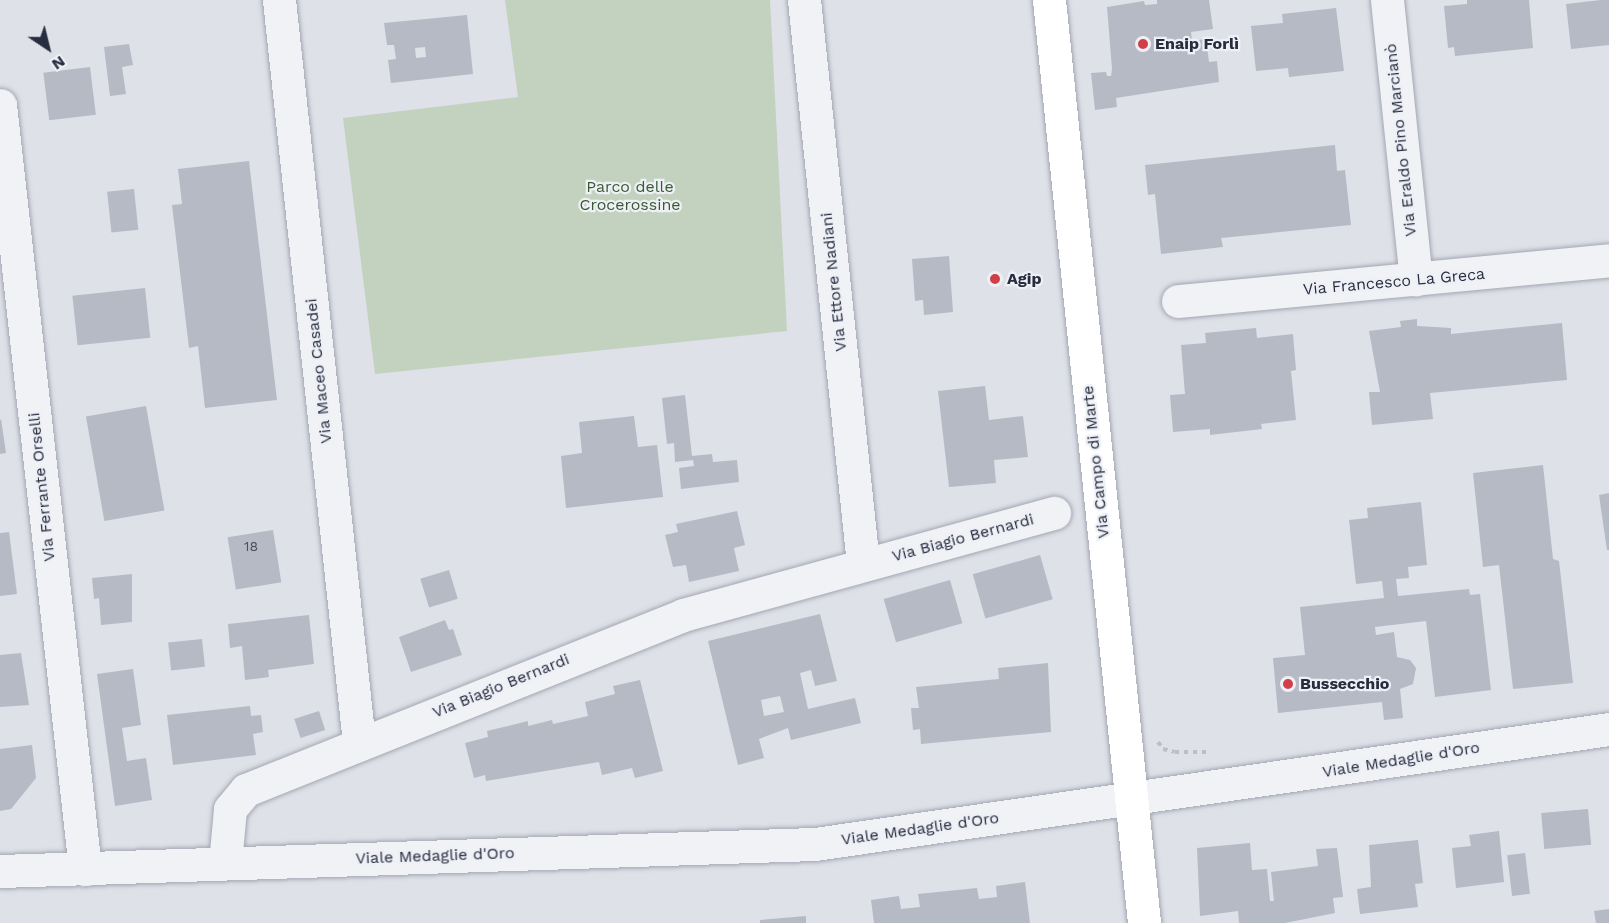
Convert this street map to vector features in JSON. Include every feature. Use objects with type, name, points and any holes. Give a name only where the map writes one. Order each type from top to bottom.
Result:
[{"type":"main road","name":"Via Campo di Marte","points":[[1049,0],[1144,923]]},
{"type":"street","name":"Via Maceo Casadei","points":[[279,0],[359,743]]},
{"type":"street","name":"Via Ettore Nadiani","points":[[804,0],[863,564]]},
{"type":"street","name":"Via Eraldo Pino Marcianò","points":[[1387,0],[1416,280]]},
{"type":"street","name":"Via Ferrante Orselli","points":[[0,105],[85,868]]},
{"type":"street","name":"Via Francesco La Greca","points":[[1178,301],[1609,260]]},
{"type":"street","name":"Via Biagio Bernardi","points":[[225,863],[230,809],[246,790],[684,615],[1054,513]]},
{"type":"street","name":"Viale Medaglie d'Oro","points":[[225,863],[815,844],[1131,801],[1609,729]]},
{"type":"street","points":[[0,871],[225,863]]},
{"type":"green space","name":"Parco delle Crocerossine","points":[[505,0],[770,0],[787,331],[375,374],[343,118],[518,97]]},
{"type":"building","points":[[1157,0],[1209,0],[1213,29],[1191,32],[1192,41],[1206,39],[1209,62],[1217,61],[1219,82],[1116,98],[1117,107],[1095,110],[1091,73],[1106,72],[1107,76],[1111,76],[1112,69],[1107,7],[1144,1],[1145,5],[1157,4]]},
{"type":"building","points":[[1467,0],[1529,0],[1533,48],[1455,56],[1454,47],[1448,48],[1444,6],[1467,4]]},
{"type":"building","points":[[1609,0],[1609,45],[1571,49],[1566,4]]},
{"type":"building","points":[[1336,8],[1344,71],[1289,77],[1288,68],[1256,71],[1251,26],[1283,23],[1282,14]]},
{"type":"building","points":[[467,15],[473,74],[391,83],[388,60],[396,59],[394,45],[387,45],[384,23]],"holes":[[[425,47],[426,57],[416,58],[415,48]]]},
{"type":"building","points":[[129,44],[133,65],[122,67],[126,94],[110,96],[104,47]]},
{"type":"building","points":[[90,67],[96,115],[49,120],[43,73]]},
{"type":"building","points":[[1335,145],[1337,171],[1345,170],[1351,225],[1221,238],[1223,247],[1161,254],[1155,194],[1148,195],[1145,165]]},
{"type":"building","points":[[249,161],[277,400],[205,408],[198,346],[189,348],[172,205],[182,204],[178,169]]},
{"type":"building","points":[[134,189],[138,230],[111,233],[107,192]]},
{"type":"building","points":[[949,256],[953,312],[924,315],[923,300],[915,301],[912,259]]},
{"type":"building","points":[[145,288],[150,338],[78,345],[72,296]]},
{"type":"building","points":[[1417,319],[1417,326],[1451,328],[1451,334],[1562,323],[1567,380],[1430,393],[1433,419],[1372,425],[1369,392],[1380,392],[1369,331],[1401,327],[1400,321]]},
{"type":"building","points":[[1256,328],[1257,338],[1293,334],[1296,370],[1291,371],[1296,420],[1261,424],[1262,429],[1210,435],[1210,429],[1173,432],[1170,395],[1185,394],[1181,345],[1206,343],[1205,333]]},
{"type":"building","points":[[985,386],[989,420],[1023,416],[1028,457],[994,460],[996,483],[949,487],[938,391]]},
{"type":"building","points":[[685,395],[692,456],[712,454],[713,462],[737,460],[739,482],[681,489],[679,468],[694,466],[693,460],[675,462],[674,443],[667,444],[662,398]]},
{"type":"building","points":[[146,406],[164,510],[104,521],[86,417]]},
{"type":"building","points":[[634,416],[638,447],[657,445],[663,497],[566,508],[561,456],[582,453],[579,422]]},
{"type":"building","points":[[0,420],[6,453],[0,454]]},
{"type":"building","points":[[1543,465],[1553,559],[1559,561],[1573,683],[1513,689],[1499,565],[1483,567],[1473,473]]},
{"type":"building","points":[[1609,493],[1609,550],[1607,550],[1599,495]]},
{"type":"building","points":[[1421,502],[1427,565],[1408,567],[1409,578],[1396,579],[1398,596],[1469,589],[1470,595],[1480,594],[1491,690],[1435,697],[1426,621],[1375,627],[1376,635],[1394,632],[1397,657],[1410,660],[1416,668],[1413,684],[1400,689],[1403,718],[1384,720],[1382,702],[1278,713],[1273,658],[1305,655],[1300,607],[1384,598],[1382,581],[1356,584],[1349,520],[1368,518],[1367,508]]},
{"type":"building","points":[[737,511],[745,545],[734,548],[739,571],[689,582],[686,565],[673,567],[665,535],[678,532],[676,524]]},
{"type":"building","points":[[273,530],[281,582],[236,590],[228,537]]},
{"type":"building","points":[[9,532],[17,594],[0,596],[0,533]]},
{"type":"building","points":[[1040,555],[1053,599],[985,619],[973,574]]},
{"type":"building","points":[[449,570],[458,599],[429,607],[420,579]]},
{"type":"building","points":[[132,574],[132,622],[101,625],[99,598],[94,599],[92,578]]},
{"type":"building","points":[[950,580],[962,623],[896,642],[884,599]]},
{"type":"building","points":[[820,614],[837,681],[815,686],[811,670],[800,673],[808,709],[855,698],[861,723],[791,740],[788,728],[759,739],[764,758],[738,765],[708,641]],"holes":[[[780,696],[784,712],[764,716],[761,700]]]},
{"type":"building","points":[[309,615],[314,664],[268,670],[269,677],[245,680],[242,646],[230,648],[228,624]]},
{"type":"building","points":[[445,620],[449,630],[453,629],[462,655],[411,672],[399,637]]},
{"type":"building","points":[[202,639],[205,667],[171,670],[168,643]]},
{"type":"building","points":[[21,653],[29,705],[0,707],[0,655]]},
{"type":"building","points":[[1048,663],[1051,732],[921,744],[920,729],[913,730],[911,708],[919,708],[916,687],[999,679],[998,668]]},
{"type":"building","points":[[133,669],[141,725],[122,728],[127,761],[146,758],[152,800],[115,806],[97,674]]},
{"type":"building","points":[[640,680],[663,771],[635,778],[632,768],[602,775],[599,762],[486,781],[485,775],[474,778],[465,743],[488,737],[487,731],[528,721],[528,726],[552,720],[553,724],[588,716],[585,702],[615,694],[613,686]]},
{"type":"building","points":[[250,706],[251,716],[261,715],[263,732],[253,734],[256,755],[173,765],[167,715]]},
{"type":"building","points":[[319,711],[325,730],[300,738],[294,719]]},
{"type":"building","points":[[32,745],[36,778],[11,809],[0,811],[0,749]]},
{"type":"building","points":[[1588,809],[1591,845],[1544,849],[1541,813]]},
{"type":"building","points":[[1499,831],[1504,882],[1456,888],[1452,848],[1471,846],[1469,835]]},
{"type":"building","points":[[1418,840],[1423,883],[1415,884],[1418,907],[1360,914],[1357,889],[1371,887],[1369,845]]},
{"type":"building","points":[[1250,843],[1252,870],[1267,869],[1270,901],[1274,901],[1271,872],[1318,866],[1316,849],[1337,848],[1343,897],[1333,898],[1335,913],[1285,923],[1239,923],[1238,911],[1200,916],[1197,848]]},
{"type":"building","points":[[1525,853],[1530,894],[1512,896],[1507,855]]},
{"type":"building","points":[[1025,882],[1030,923],[874,923],[871,900],[899,896],[901,909],[920,907],[918,894],[977,888],[979,899],[997,897],[996,886]]},
{"type":"building","points":[[1609,909],[1609,923],[1596,923],[1594,911]]},
{"type":"building","points":[[806,916],[806,923],[760,923],[760,920]]},
{"type":"place","name":"Enaip Forlì","points":[[1143,44]]},
{"type":"place","name":"Agip","points":[[995,279]]},
{"type":"place","name":"Bussecchio","points":[[1288,684]]}]
